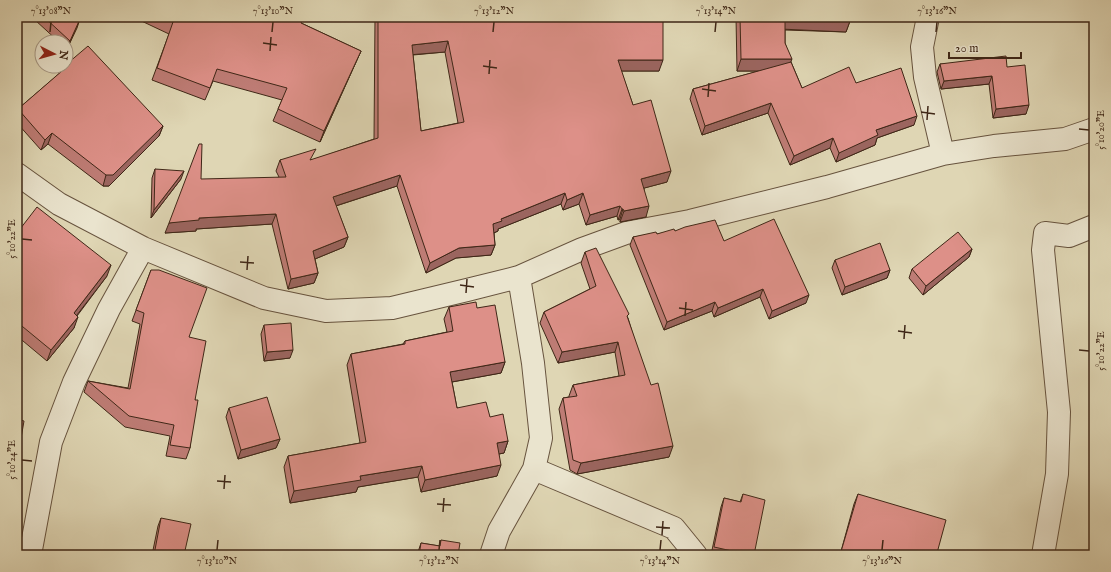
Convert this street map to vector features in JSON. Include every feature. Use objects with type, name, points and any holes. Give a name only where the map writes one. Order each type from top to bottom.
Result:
[{"type":"street","points":[[928,17],[922,48],[925,77],[943,154]]},
{"type":"street","points":[[17,174],[59,204],[143,248],[264,298],[326,311],[392,308],[519,277],[582,249],[626,233],[690,221],[827,187],[943,154],[994,146],[1064,139],[1094,129]]},
{"type":"street","points":[[1043,555],[1057,474],[1059,412],[1043,250],[1046,233],[1069,236],[1094,226]]},
{"type":"street","points":[[30,555],[51,442],[74,382],[109,309],[143,248]]},
{"type":"street","points":[[491,555],[499,531],[534,469],[541,438],[533,363],[519,277]]},
{"type":"street","points":[[534,469],[674,528],[696,555]]},
{"type":"building","points":[[44,17],[78,17],[80,19],[73,34],[62,34]]},
{"type":"building","points":[[162,17],[303,17],[301,23],[361,51],[324,131],[278,109],[287,88],[217,69],[210,88],[157,68],[173,22]]},
{"type":"building","points":[[378,17],[663,17],[663,60],[618,60],[633,105],[651,100],[671,171],[641,179],[649,206],[624,211],[620,206],[590,215],[583,193],[567,200],[565,193],[501,219],[502,221],[493,224],[495,245],[459,248],[430,263],[400,175],[333,197],[348,237],[313,251],[318,273],[291,279],[276,214],[199,218],[199,220],[169,223],[199,144],[202,144],[201,179],[286,177],[280,160],[316,149],[310,160],[378,138]],"holes":[[[448,41],[464,122],[421,131],[412,45]]]},
{"type":"building","points":[[740,17],[850,17],[850,21],[785,18],[785,43],[792,59],[741,59]]},
{"type":"building","points":[[88,46],[163,126],[113,175],[106,175],[52,133],[45,140],[18,109],[58,74],[74,74],[74,58]]},
{"type":"building","points":[[1006,56],[1007,67],[1025,65],[1029,105],[996,109],[992,76],[944,81],[940,64]]},
{"type":"building","points":[[791,62],[802,88],[849,67],[856,83],[901,68],[917,116],[876,130],[878,135],[839,153],[833,138],[794,156],[771,103],[705,126],[693,89]]},
{"type":"building","points":[[155,169],[184,171],[154,210]]},
{"type":"building","points":[[37,207],[111,265],[74,313],[78,317],[51,350],[17,322],[17,233]]},
{"type":"building","points":[[774,219],[809,295],[772,311],[763,289],[718,308],[715,302],[667,322],[633,237],[656,232],[657,234],[674,229],[675,231],[685,227],[715,220],[724,241]]},
{"type":"building","points":[[958,232],[972,249],[926,286],[912,269]]},
{"type":"building","points":[[880,243],[890,270],[845,287],[835,260]]},
{"type":"building","points":[[596,248],[629,314],[627,316],[651,385],[658,383],[673,446],[581,463],[573,460],[563,398],[577,396],[573,385],[625,375],[618,342],[562,352],[544,312],[596,286],[585,252]]},
{"type":"building","points":[[151,270],[159,270],[207,288],[189,337],[206,341],[195,400],[198,400],[190,448],[170,445],[174,425],[129,416],[88,381],[130,389],[144,313],[136,310]]},
{"type":"building","points":[[476,302],[477,308],[495,305],[505,362],[450,372],[457,408],[486,402],[490,417],[503,414],[508,441],[497,443],[501,465],[425,480],[422,466],[360,476],[361,480],[294,491],[288,456],[366,442],[351,354],[405,344],[405,341],[453,331],[449,307]]},
{"type":"building","points":[[291,323],[293,350],[267,352],[264,325]]},
{"type":"building","points":[[267,397],[280,439],[241,450],[229,408]]},
{"type":"building","points":[[17,419],[24,421],[17,461]]},
{"type":"building","points":[[743,494],[765,500],[754,555],[714,547],[724,498],[741,502]]},
{"type":"building","points":[[858,494],[946,520],[937,553],[945,555],[840,555]]},
{"type":"building","points":[[161,518],[191,524],[184,555],[154,555]]},
{"type":"building","points":[[441,540],[460,543],[458,555],[419,555],[421,543],[440,546]]}]
